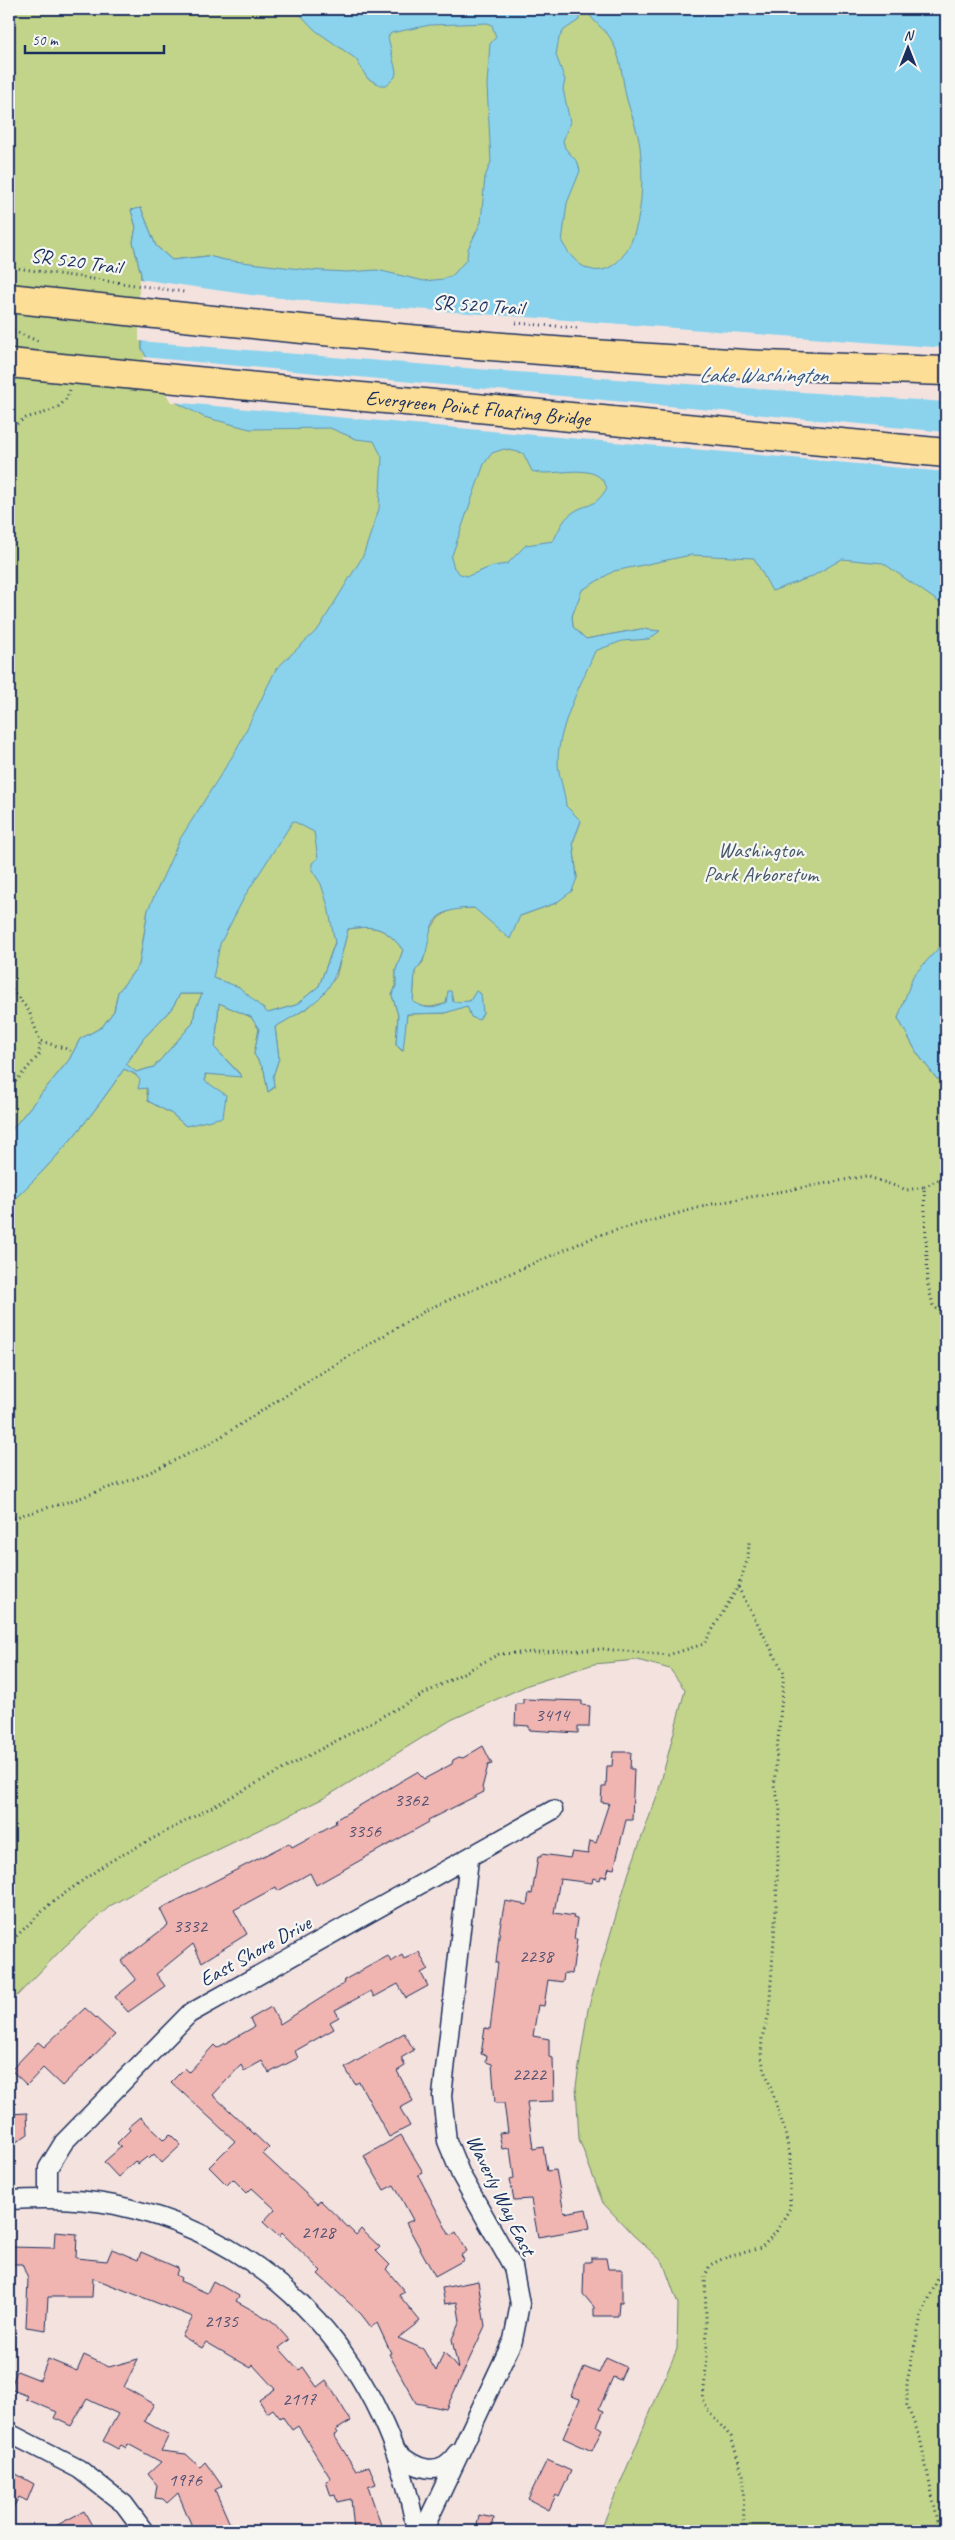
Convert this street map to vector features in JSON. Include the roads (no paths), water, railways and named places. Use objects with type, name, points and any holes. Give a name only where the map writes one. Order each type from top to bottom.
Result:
[{"type":"highway","points":[[9,298],[227,323],[482,346],[731,363],[946,371]]},
{"type":"highway","name":"Evergreen Point Floating Bridge","points":[[9,363],[946,453]]},
{"type":"street","name":"East Shore Drive","points":[[48,2198],[48,2168],[64,2142],[189,2014],[553,1810]]},
{"type":"street","name":"Waverly Way East","points":[[423,2531],[513,2340],[520,2304],[513,2267],[461,2175],[448,2141],[442,2096],[468,1859]]},
{"type":"street","points":[[9,2200],[48,2198],[114,2205],[169,2221],[196,2232],[255,2265],[293,2296],[322,2324],[339,2346],[374,2400],[396,2451],[416,2531]]},
{"type":"street","points":[[9,2433],[79,2469],[124,2504],[144,2531]]},
{"type":"street","name":"Waverly Way East","points":[[396,2451],[408,2463],[427,2469],[446,2464],[460,2449]]},
{"type":"water","name":"Lake Washington","points":[[295,9],[582,9],[579,13],[579,20],[564,30],[559,38],[556,55],[565,80],[563,89],[570,122],[563,141],[565,148],[578,163],[580,171],[567,203],[562,242],[571,256],[582,265],[592,270],[603,270],[613,266],[621,258],[629,246],[635,231],[641,200],[641,157],[638,134],[626,96],[615,47],[608,34],[594,21],[585,9],[946,9],[946,607],[883,563],[842,559],[811,577],[772,591],[754,558],[691,555],[614,571],[582,590],[572,616],[573,627],[586,639],[641,629],[660,631],[649,639],[622,641],[595,651],[566,719],[559,748],[559,772],[566,806],[581,821],[573,842],[577,878],[572,891],[556,903],[520,916],[510,939],[474,908],[454,910],[442,914],[434,921],[423,961],[415,971],[413,1002],[433,1008],[446,1003],[448,991],[451,991],[453,1002],[470,1001],[476,991],[481,994],[483,1013],[479,1020],[471,1017],[467,1006],[445,1013],[407,1014],[403,1051],[396,1045],[398,1015],[392,995],[396,986],[396,970],[403,950],[391,936],[379,929],[366,927],[348,929],[338,966],[327,989],[308,1007],[275,1027],[279,1058],[273,1076],[274,1087],[268,1092],[264,1070],[254,1054],[259,1029],[251,1017],[219,1003],[215,1048],[242,1077],[205,1074],[205,1081],[226,1095],[223,1117],[186,1126],[172,1114],[148,1101],[147,1088],[138,1089],[140,1080],[135,1074],[124,1069],[71,1140],[9,1204],[9,1133],[69,1060],[80,1039],[102,1027],[114,1011],[118,992],[139,965],[148,910],[180,839],[237,749],[276,669],[319,628],[363,556],[379,509],[382,457],[374,441],[356,439],[330,428],[250,429],[204,417],[170,399],[142,349],[141,274],[133,242],[136,227],[131,210],[141,208],[156,246],[172,260],[208,256],[225,260],[309,270],[347,272],[377,270],[424,281],[444,279],[453,275],[467,259],[468,249],[481,222],[485,177],[491,162],[487,85],[490,44],[496,37],[492,25],[488,23],[430,25],[391,33],[388,37],[396,72],[395,77],[387,85],[380,85],[367,78],[356,59],[315,30]],"holes":[[[504,449],[523,453],[532,471],[541,473],[573,471],[594,474],[602,479],[607,488],[598,500],[576,510],[568,516],[553,541],[526,545],[507,564],[493,566],[468,576],[460,574],[454,568],[451,558],[484,464],[492,453]],[[293,821],[314,832],[318,858],[312,863],[312,870],[321,884],[328,906],[335,943],[319,986],[296,1005],[268,1013],[239,987],[213,978],[220,944],[246,894]],[[180,994],[202,994],[195,1010],[193,1023],[154,1067],[136,1072],[126,1064],[143,1039],[172,1008]]]},
{"type":"water","points":[[945,941],[946,1077],[937,1079],[917,1053],[898,1018],[913,976]]},
{"type":"park label","name":"Washington Park Arboretum","points":[[761,862]]}]
